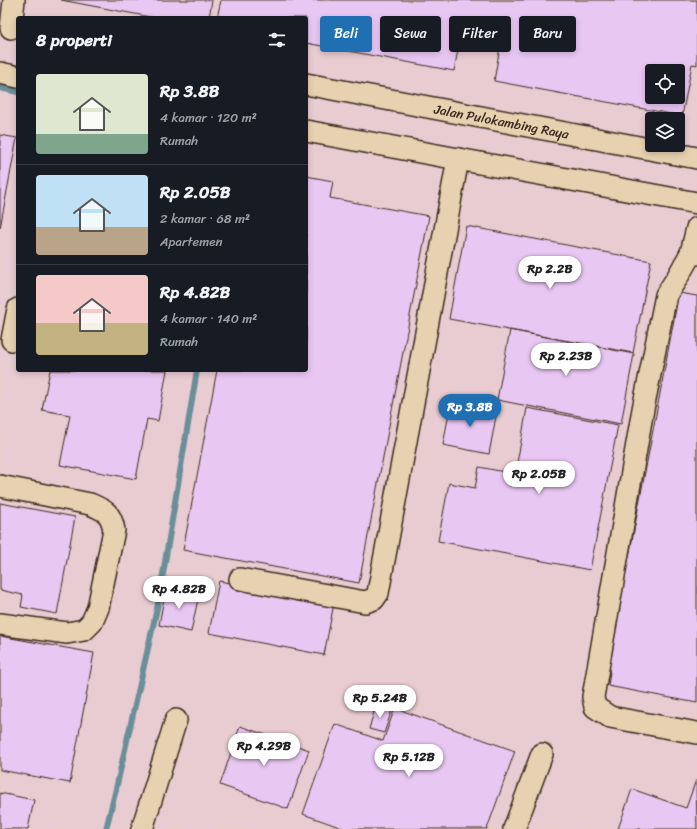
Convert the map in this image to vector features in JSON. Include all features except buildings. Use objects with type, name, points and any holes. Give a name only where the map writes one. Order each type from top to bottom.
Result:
[{"type":"street","points":[[10,28],[14,0]]},
{"type":"street","points":[[0,73],[16,77]]},
{"type":"street","name":"Jalan Pulokambing Raya","points":[[308,84],[697,158]]},
{"type":"street","points":[[308,131],[697,203]]},
{"type":"street","points":[[240,579],[365,602],[374,599],[378,593],[458,160]]},
{"type":"street","points":[[697,228],[694,253],[666,295],[642,416],[592,697],[595,707],[610,717],[697,733]]},
{"type":"street","points":[[12,340],[16,319]]},
{"type":"street","points":[[0,486],[90,504],[102,510],[112,518],[114,530],[98,608],[92,622],[84,630],[67,633],[0,624]]},
{"type":"street","points":[[142,829],[176,720]]},
{"type":"street","points":[[514,829],[542,754]]},
{"type":"shaded area","points":[[0,0],[697,0],[697,829],[0,829]]},
{"type":"waterway","points":[[0,88],[16,92]]},
{"type":"waterway","points":[[106,829],[158,604],[197,372]]}]
